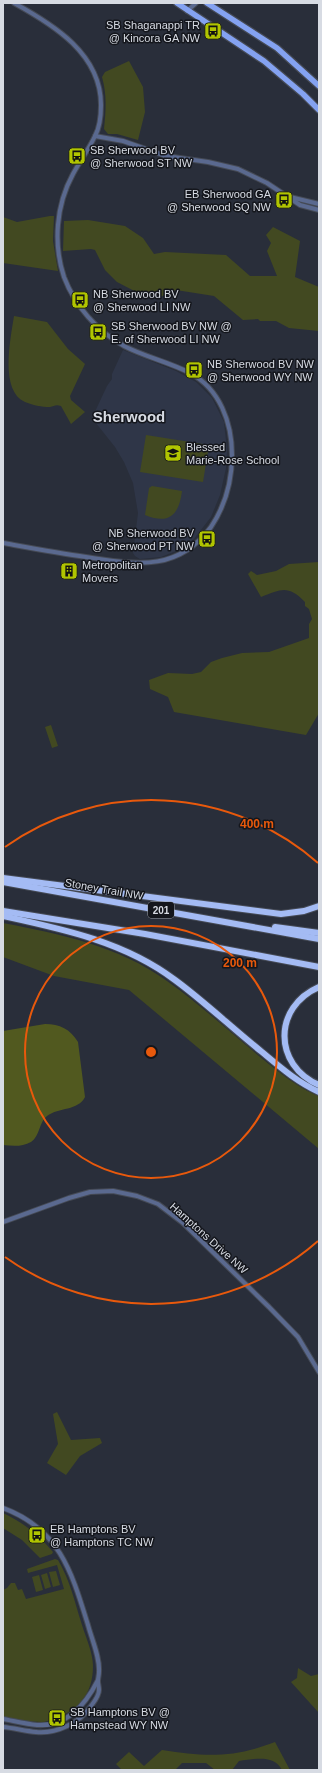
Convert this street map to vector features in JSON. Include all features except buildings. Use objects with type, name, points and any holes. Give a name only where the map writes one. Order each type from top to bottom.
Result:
[{"type":"highway","points":[[3,878],[281,914],[304,911],[319,906]]},
{"type":"highway","name":"Stoney Trail NW","points":[[3,882],[319,939]]},
{"type":"highway","points":[[3,910],[145,934],[319,967]]},
{"type":"highway","points":[[3,916],[85,936],[116,947],[150,964],[176,980],[287,1073],[319,1092]]},
{"type":"highway","points":[[231,922],[319,933]]},
{"type":"highway","points":[[319,986],[303,996],[294,1005],[287,1018],[284,1035],[287,1052],[296,1069],[302,1075],[319,1085]]},
{"type":"main road","points":[[207,3],[277,48],[319,86]]},
{"type":"main road","points":[[215,3],[226,15]]},
{"type":"main road","points":[[182,4],[188,11],[264,61],[303,94],[319,110]]},
{"type":"street","points":[[3,543],[60,553],[134,563],[159,562],[182,553],[198,542],[216,517],[228,490],[232,462],[231,437],[223,408],[214,393],[201,380],[189,372],[131,349],[104,332],[80,307],[65,280],[58,249],[57,231],[59,213],[70,180],[95,136],[100,119],[101,100],[98,81],[89,61],[76,46],[56,30],[14,3]]},
{"type":"street","points":[[188,11],[196,3]]},
{"type":"street","points":[[95,136],[123,140],[166,156],[208,162],[238,169],[267,183],[300,205],[319,210]]},
{"type":"street","points":[[288,196],[319,204]]},
{"type":"street","name":"Hamptons Drive NW","points":[[3,1222],[90,1192],[113,1191],[131,1194],[158,1204],[183,1223],[279,1317],[298,1337],[319,1372]]},
{"type":"street","points":[[3,1508],[27,1520],[51,1541],[67,1563],[98,1659],[99,1672],[99,1690],[96,1699],[86,1714],[69,1724],[55,1730],[37,1732],[3,1727]]},
{"type":"street","points":[[3,1719],[38,1725],[52,1723],[66,1718],[80,1708],[92,1692],[98,1680]]},
{"type":"shaded area","points":[[129,61],[143,87],[145,112],[138,140],[117,134],[108,134],[104,129],[106,103],[102,77],[105,72]]},
{"type":"shaded area","points":[[54,216],[53,241],[58,271],[3,263],[3,217],[17,222]]},
{"type":"shaded area","points":[[88,220],[125,226],[143,238],[154,254],[165,252],[226,255],[250,276],[277,276],[267,251],[271,243],[266,235],[273,227],[300,241],[295,277],[319,287],[319,331],[289,328],[276,321],[260,321],[258,319],[243,320],[214,296],[176,290],[158,298],[144,296],[117,282],[105,270],[95,250],[63,251],[64,221]]},
{"type":"shaded area","points":[[14,316],[47,322],[68,349],[85,364],[70,396],[71,400],[85,412],[71,424],[61,406],[56,405],[44,407],[25,402],[17,396],[12,387],[9,377],[9,351]]},
{"type":"shaded area","name":"Blessed Marie-Rose School","points":[[123,350],[176,371],[196,382],[212,398],[224,422],[227,450],[226,468],[220,495],[211,517],[193,540],[176,551],[161,557],[140,559],[133,553],[138,513],[133,483],[124,462],[115,447],[92,418],[107,386],[112,379],[112,374]]},
{"type":"shaded area","points":[[146,435],[209,445],[203,482],[140,472]]},
{"type":"shaded area","points":[[152,486],[182,491],[178,506],[171,516],[160,519],[145,515],[149,488]]},
{"type":"shaded area","points":[[319,562],[319,713],[306,735],[174,712],[168,697],[150,689],[149,680],[168,673],[192,674],[201,672],[211,662],[222,658],[242,653],[269,652],[309,638],[309,624],[312,619],[309,609],[305,606],[305,602],[294,593],[284,590],[261,597],[248,574],[251,571],[257,575],[276,571],[289,564]]},
{"type":"shaded area","points":[[51,725],[58,746],[52,748],[45,727]]},
{"type":"shaded area","points":[[3,923],[67,937],[109,950],[149,969],[167,981],[200,1006],[284,1076],[302,1088],[319,1096],[319,1149],[129,990],[54,976],[3,957]]},
{"type":"shaded area","points":[[45,1024],[64,1028],[75,1037],[78,1042],[85,1097],[78,1105],[57,1111],[47,1116],[42,1122],[34,1139],[28,1144],[14,1146],[3,1145],[3,1031]]},
{"type":"shaded area","points":[[57,1412],[71,1440],[100,1438],[102,1443],[80,1456],[66,1475],[47,1463],[58,1444],[53,1414]]},
{"type":"shaded area","points":[[3,1513],[18,1521],[37,1535],[53,1552],[52,1554],[40,1558],[22,1540],[3,1528]]},
{"type":"shaded area","points":[[55,1559],[58,1560],[69,1584],[91,1651],[93,1666],[90,1684],[83,1699],[78,1705],[64,1715],[45,1722],[3,1717],[3,1590],[11,1583],[15,1583],[18,1590],[22,1589],[26,1599],[64,1589],[57,1565],[28,1573],[27,1569]]},
{"type":"shaded area","points":[[56,1571],[60,1585],[53,1587],[49,1572]]},
{"type":"shaded area","points":[[47,1573],[51,1587],[45,1589],[41,1575]]},
{"type":"shaded area","points":[[39,1575],[43,1590],[36,1592],[32,1577]]},
{"type":"shaded area","points":[[298,1668],[311,1676],[319,1674],[319,1713],[291,1682],[297,1678]]},
{"type":"shaded area","points":[[275,1742],[290,1770],[282,1770],[274,1762],[263,1759],[239,1761],[232,1770],[215,1770],[206,1763],[182,1763],[175,1770],[122,1770],[116,1764],[129,1752],[144,1766],[162,1750],[192,1754],[219,1755],[246,1751]]},
{"type":"place","name":"SB Shaganappi TR @ Kincora GA NW","points":[[213,31]]},
{"type":"place","name":"SB Sherwood BV @ Sherwood ST NW","points":[[77,156]]},
{"type":"place","name":"EB Sherwood GA @ Sherwood SQ NW","points":[[284,200]]},
{"type":"place","name":"NB Sherwood BV @ Sherwood LI NW","points":[[80,300]]},
{"type":"place","name":"SB Sherwood BV NW @ E. of Sherwood LI NW","points":[[98,332]]},
{"type":"place","name":"NB Sherwood BV NW @ Sherwood WY NW","points":[[194,370]]},
{"type":"place","name":"Blessed Marie-Rose School","points":[[173,453]]},
{"type":"place","name":"NB Sherwood BV @ Sherwood PT NW","points":[[207,539]]},
{"type":"place","name":"Metropolitan Movers","points":[[69,571]]},
{"type":"place","name":"EB Hamptons BV @ Hamptons TC NW","points":[[37,1535]]},
{"type":"place","name":"SB Hamptons BV @ Hampstead WY NW","points":[[57,1718]]},
{"type":"district","name":"Sherwood","points":[[129,417]]}]
